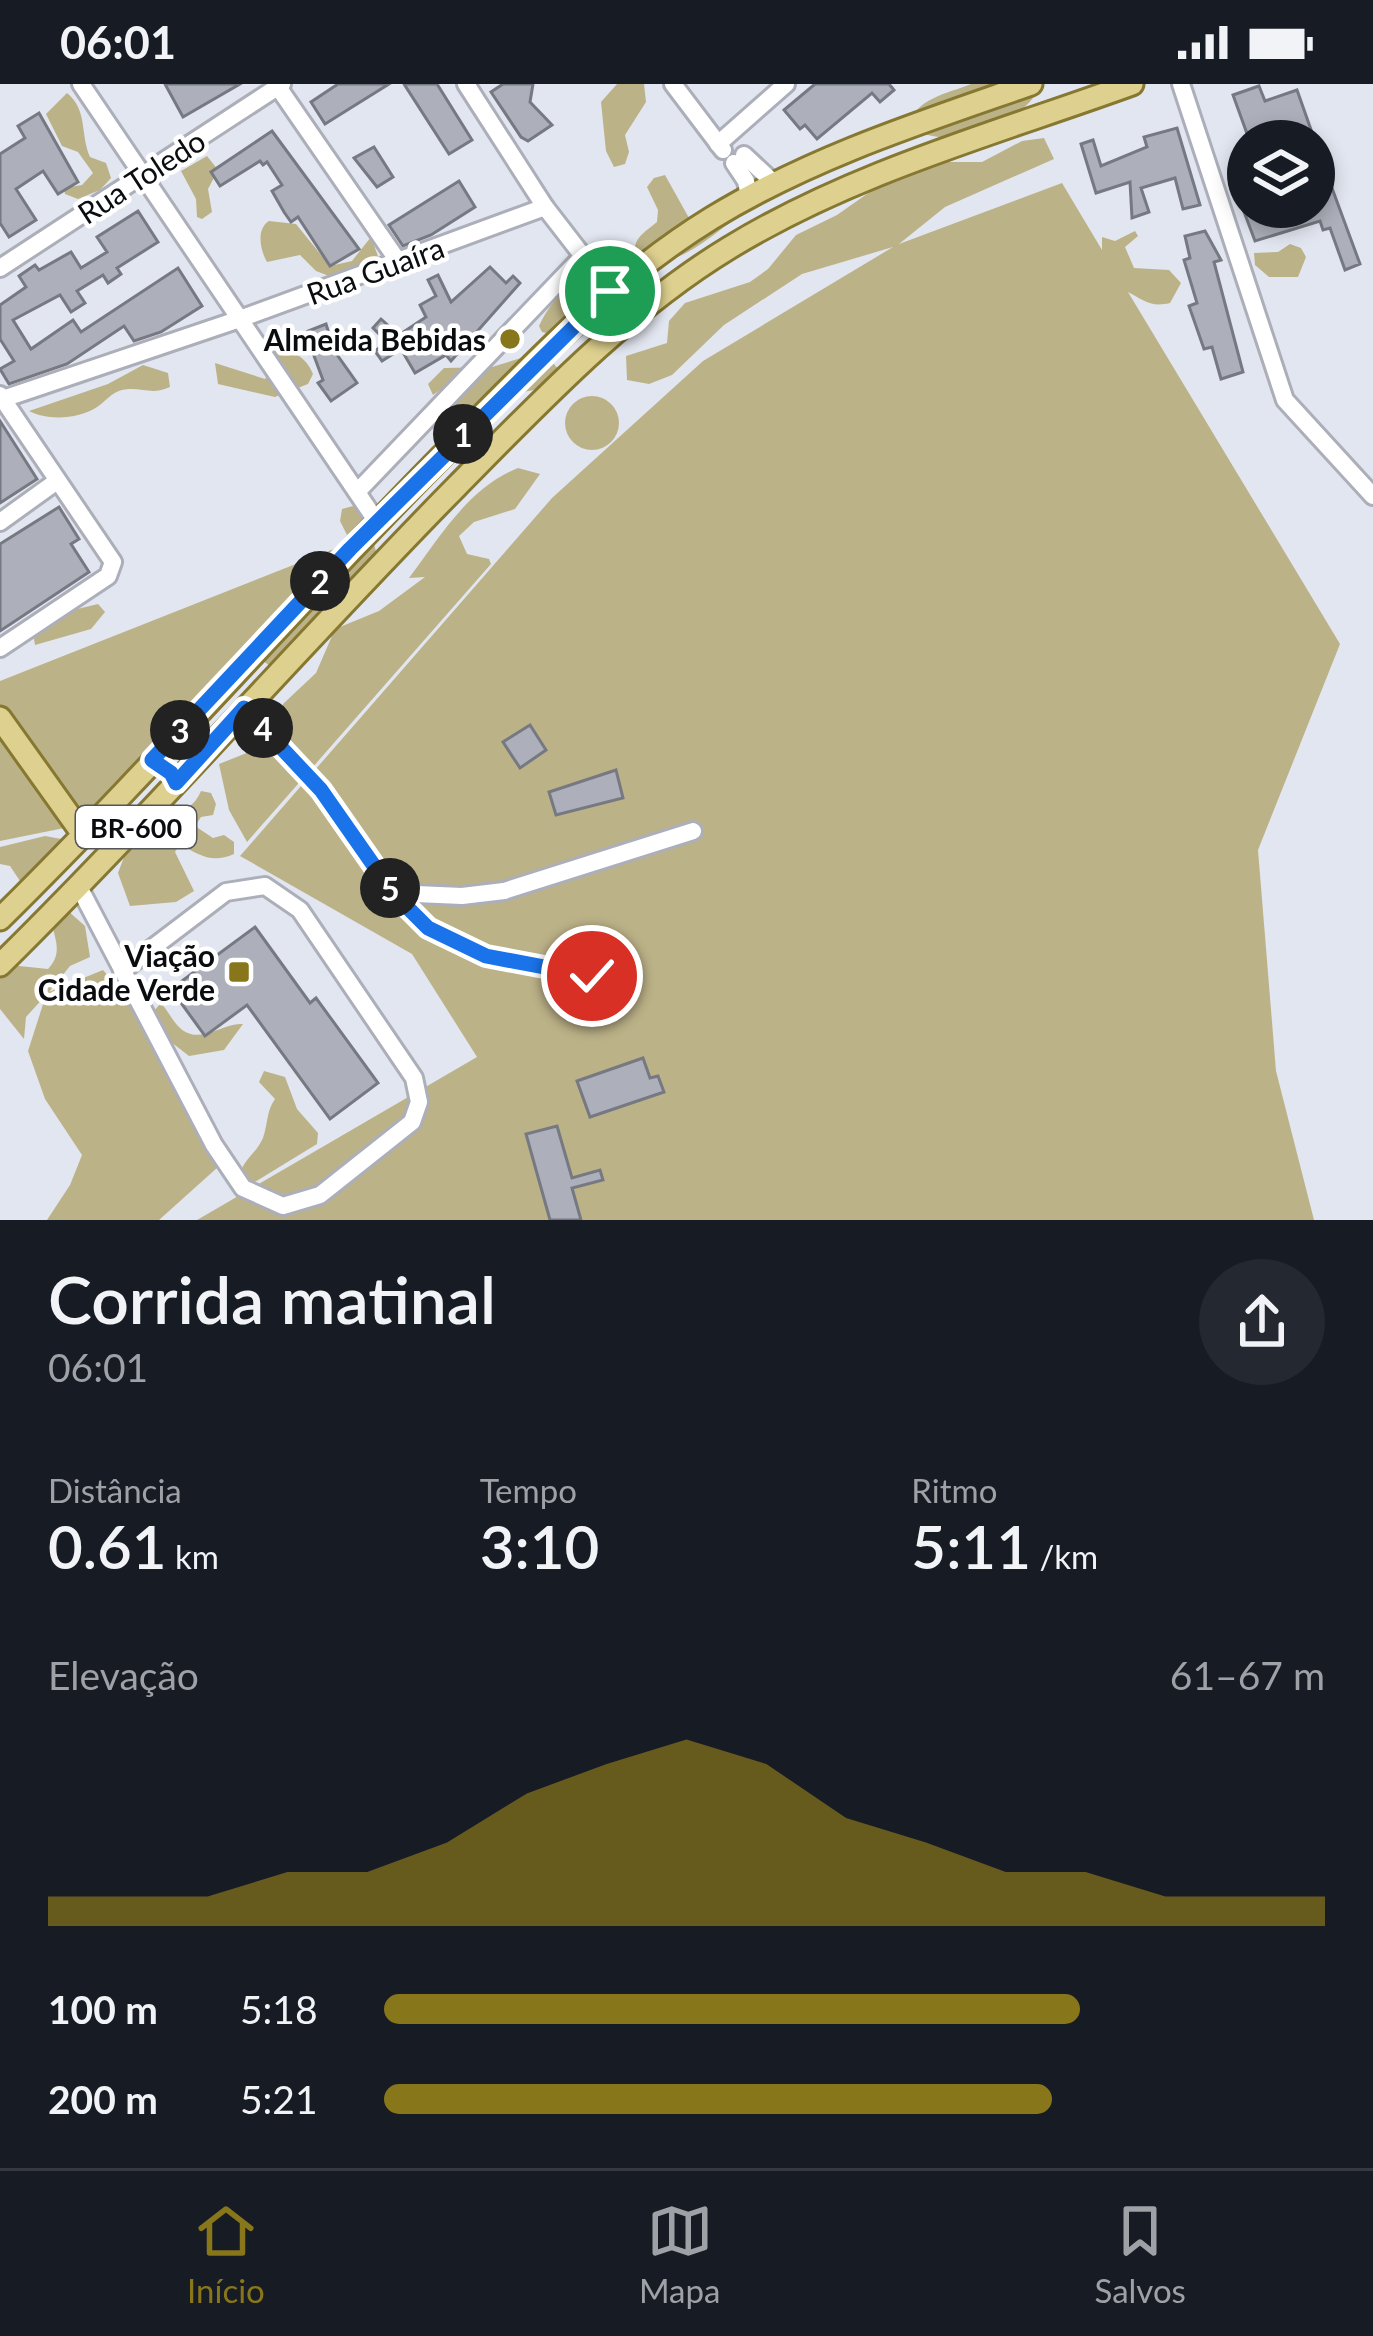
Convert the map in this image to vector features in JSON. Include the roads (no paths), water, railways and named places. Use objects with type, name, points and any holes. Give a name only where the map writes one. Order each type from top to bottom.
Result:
[{"type":"main road","name":"BR-600","points":[[0,920],[376,522],[610,291],[658,254],[774,183],[862,144],[1031,84]]},
{"type":"main road","name":"BR-600","points":[[0,965],[519,423],[680,280],[817,201],[1132,84]]},
{"type":"main road","points":[[0,718],[82,833]]},
{"type":"main road","points":[[152,760],[171,773],[176,783]]},
{"type":"main road","points":[[0,933],[44,876]]},
{"type":"street","points":[[80,84],[376,522]]},
{"type":"street","points":[[466,84],[545,207],[610,291]]},
{"type":"street","points":[[673,84],[728,147],[774,183]]},
{"type":"street","points":[[728,147],[786,84]]},
{"type":"street","points":[[1181,84],[1285,400],[1373,496]]},
{"type":"street","points":[[280,85],[398,261]]},
{"type":"street","name":"Rua Toledo","points":[[3,261],[280,85]]},
{"type":"street","points":[[728,147],[749,197]]},
{"type":"street","name":"Rua Guaíra","points":[[1,398],[238,320],[545,207]]},
{"type":"street","points":[[357,492],[583,256]]},
{"type":"street","points":[[0,648],[108,576],[113,562],[1,398]]},
{"type":"street","points":[[0,522],[57,481]]},
{"type":"street","points":[[244,708],[321,790],[393,893],[428,928],[486,956],[592,976]]},
{"type":"street","points":[[393,893],[462,896],[504,891],[693,831]]},
{"type":"street","points":[[79,887],[122,970],[214,1145],[243,1188],[283,1206],[320,1195],[412,1122],[419,1102],[414,1078],[300,910],[265,886],[226,892],[122,970]]},
{"type":"place","name":"Almeida Bebidas","points":[[510,339]]},
{"type":"place","name":"Viação Cidade Verde","points":[[239,972]]}]
